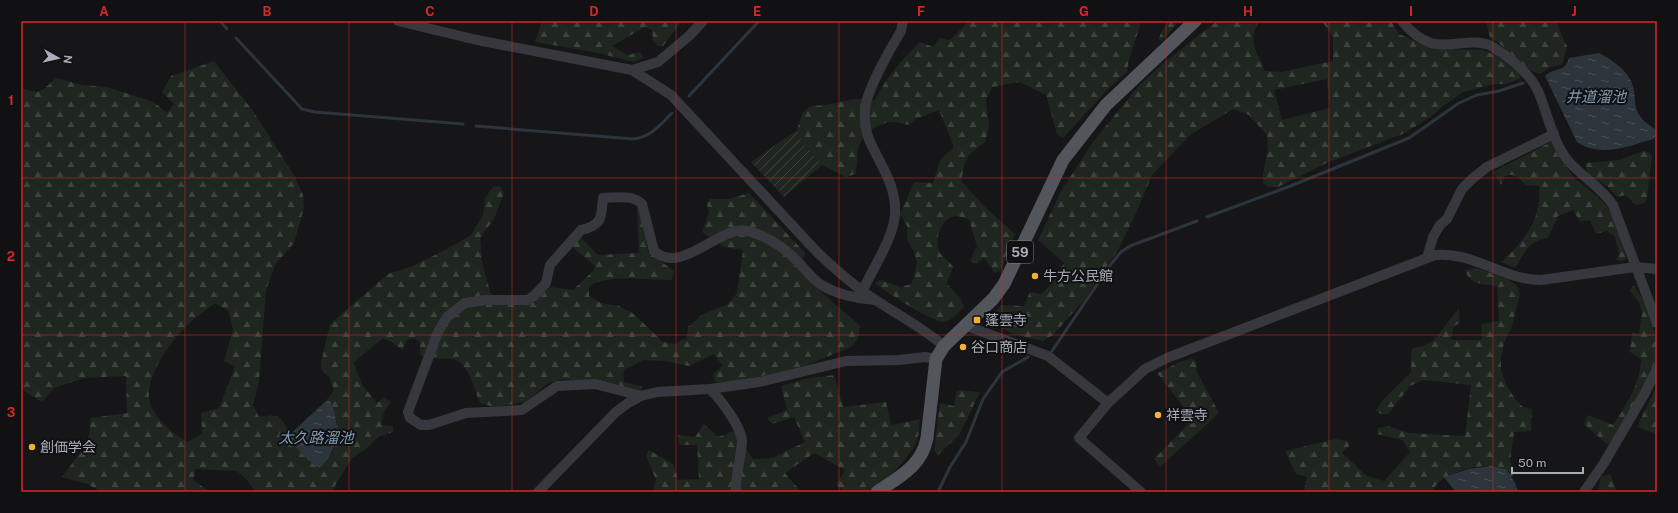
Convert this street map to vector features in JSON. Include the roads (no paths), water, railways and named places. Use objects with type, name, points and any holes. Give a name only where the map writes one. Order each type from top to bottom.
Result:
[{"type":"main road","name":"59","points":[[878,492],[913,466],[920,458],[925,448],[936,359],[944,346],[964,325],[993,299],[1004,284],[1063,160],[1106,105],[1195,21]]},
{"type":"street","points":[[398,21],[477,40],[632,70],[671,95],[817,252],[843,276],[875,300],[934,337],[944,346]]},
{"type":"street","points":[[632,70],[658,62],[703,21]]},
{"type":"street","points":[[863,290],[890,233],[895,210],[892,189],[886,173],[870,142],[865,124],[865,108],[870,92],[901,31],[903,21]]},
{"type":"street","points":[[1402,21],[1417,36],[1431,43],[1452,44],[1471,42],[1481,43],[1492,47],[1522,70],[1538,90],[1561,150],[1570,163],[1603,192],[1613,205],[1657,323]]},
{"type":"street","points":[[1427,258],[1433,237],[1440,225],[1447,219],[1462,189],[1472,179],[1487,167],[1554,134]]},
{"type":"street","points":[[641,396],[594,384],[557,386],[522,410],[466,414],[421,425],[410,418],[408,412],[438,332],[447,317],[465,303],[486,300],[528,300],[534,296],[546,283],[550,265],[581,230],[587,229],[599,223],[602,216],[603,198],[631,197],[642,204],[654,251],[664,258],[684,255],[702,248],[739,229],[753,232],[783,248],[820,284],[834,291],[875,300]]},
{"type":"street","points":[[1135,490],[1079,438],[1108,403],[1145,369],[1167,358],[1427,258],[1448,253],[1461,255],[1517,277],[1529,280],[1541,280],[1635,267],[1657,268]]},
{"type":"street","points":[[964,325],[1048,356],[1108,403]]},
{"type":"street","points":[[538,492],[576,451],[616,412],[641,396],[657,392],[710,389],[759,382],[846,361],[899,360],[925,357],[936,359]]},
{"type":"street","points":[[1584,492],[1604,463],[1645,393],[1657,369]]},
{"type":"street","points":[[710,389],[722,401],[740,432],[742,441],[735,484],[736,492]]},
{"type":"water","name":"井道溜池","points":[[1599,53],[1615,63],[1628,76],[1632,84],[1635,104],[1640,116],[1657,130],[1657,135],[1653,139],[1625,147],[1605,150],[1586,147],[1577,142],[1545,76],[1565,66],[1569,58]]},
{"type":"water","name":"太久路溜池","points":[[326,401],[330,401],[335,413],[338,438],[329,457],[320,467],[311,462],[287,437]]},
{"type":"water","points":[[1491,466],[1506,469],[1515,483],[1518,492],[1456,492],[1444,477],[1469,469]]},
{"type":"waterway","points":[[220,21],[227,29]]},
{"type":"waterway","points":[[689,96],[759,21]]},
{"type":"waterway","points":[[236,38],[302,109],[315,112],[463,124]]},
{"type":"waterway","points":[[1207,217],[1288,187],[1409,138],[1459,103],[1477,95],[1499,91],[1523,83]]},
{"type":"waterway","points":[[476,126],[633,139],[650,133],[672,113]]},
{"type":"waterway","points":[[1052,351],[1111,264],[1121,252],[1130,246],[1197,221]]},
{"type":"waterway","points":[[938,492],[950,467],[966,442],[983,399],[1002,372],[1028,357]]},
{"type":"place","name":"牛方公民館","points":[[1035,276]]},
{"type":"place","name":"蓬雲寺","points":[[977,320]]},
{"type":"place","name":"谷口商店","points":[[963,347]]},
{"type":"place","name":"祥雲寺","points":[[1158,415]]},
{"type":"place","name":"創価学会","points":[[32,447]]}]
